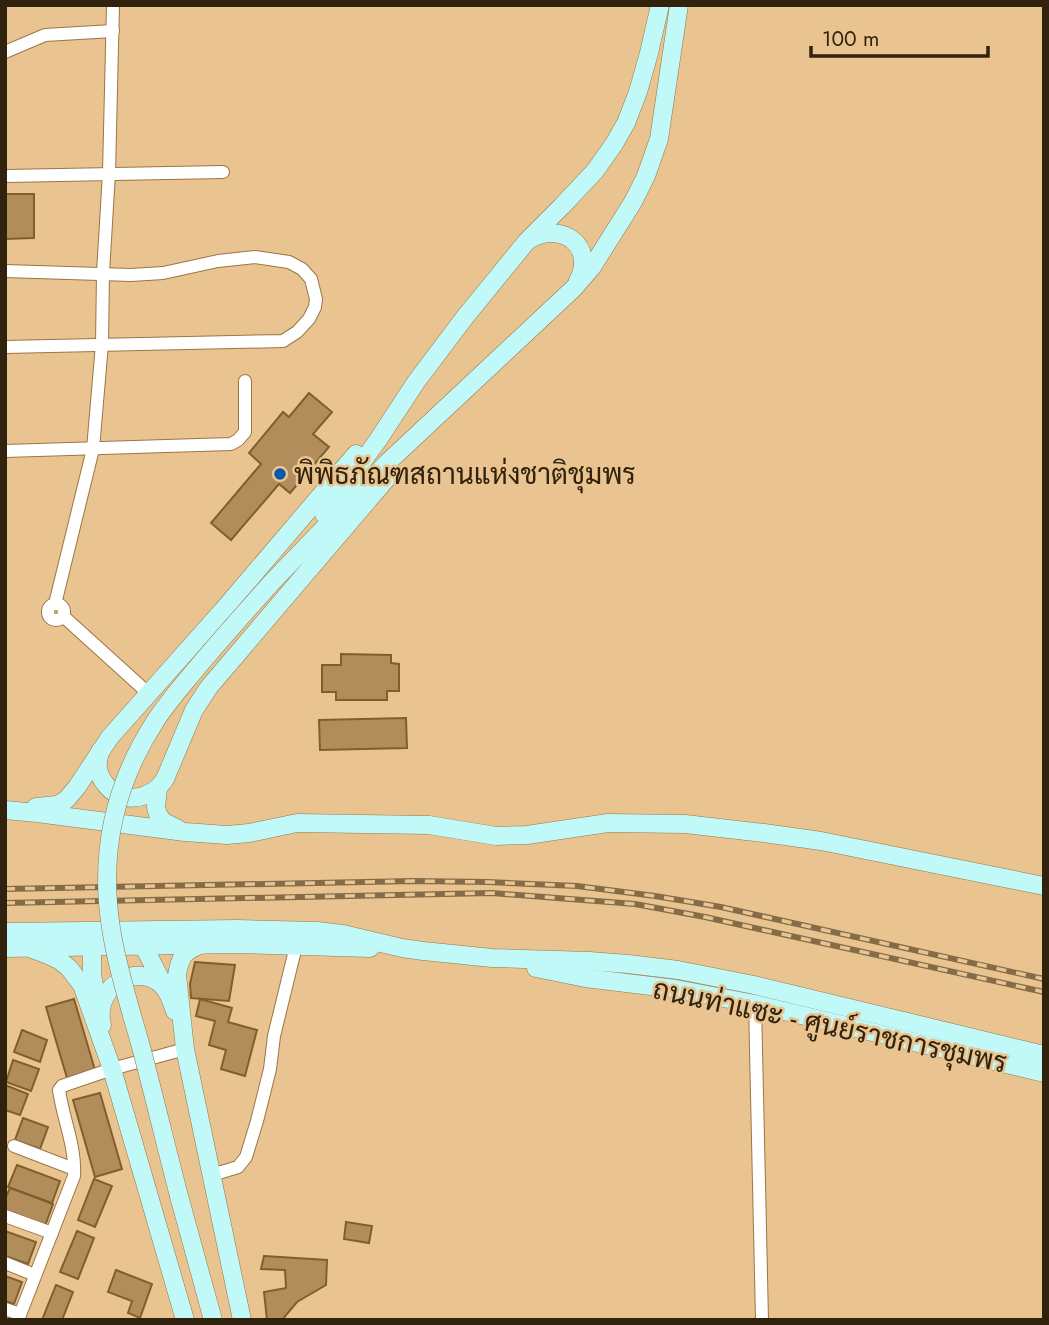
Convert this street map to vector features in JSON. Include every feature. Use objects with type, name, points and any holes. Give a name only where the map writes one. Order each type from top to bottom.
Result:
[{"type":"main road","points":[[273,581],[358,468],[416,382],[465,317],[527,241],[561,208],[614,144],[638,92],[660,5]]},
{"type":"main road","points":[[213,1320],[127,998],[111,928],[107,876],[109,837],[114,811],[140,746],[157,719],[191,675],[273,581],[388,462],[574,288],[602,254],[633,202],[654,157],[679,5]]},
{"type":"main road","points":[[527,241],[545,233],[555,232],[573,241],[583,258],[583,268],[574,288]]},
{"type":"main road","points":[[9,810],[57,805],[66,800],[148,693],[224,609],[416,382]]},
{"type":"main road","points":[[129,825],[165,779],[194,710],[209,687],[446,408]]},
{"type":"main road","points":[[99,759],[102,779],[109,789],[119,795],[137,798],[154,791]]},
{"type":"main road","points":[[80,818],[82,795],[99,759]]},
{"type":"main road","points":[[154,791],[158,815],[164,822],[185,832]]},
{"type":"main road","points":[[9,810],[227,835],[297,823],[429,825],[496,836],[557,832],[608,823],[685,824],[821,841],[1044,886]]},
{"type":"main road","points":[[5,932],[92,938],[141,938],[237,929],[317,932],[343,934],[402,948]]},
{"type":"main road","points":[[5,948],[92,938]]},
{"type":"main road","points":[[92,938],[92,975],[112,1069],[185,1320]]},
{"type":"main road","points":[[141,938],[203,944],[402,948]]},
{"type":"main road","points":[[141,938],[176,1016],[185,1049],[242,1320]]},
{"type":"main road","points":[[185,1049],[177,975],[179,963],[189,949],[203,944]]},
{"type":"main road","points":[[27,947],[59,960],[82,985],[112,1069]]},
{"type":"main road","name":"ถนนท่าแซะ - ศูนย์ราชการชุมพร","points":[[402,948],[492,958],[589,961],[678,970],[754,994],[1044,1073]]},
{"type":"main road","points":[[99,1015],[104,995],[120,980],[143,977],[155,981],[165,989]]},
{"type":"main road","name":"ถนนท่าแซะ - ศูนย์ราชการชุมพร","points":[[754,994],[1044,1055]]},
{"type":"street","points":[[113,5],[103,344],[93,449],[55,604],[48,610],[50,618],[58,620],[63,617],[148,693]]},
{"type":"street","points":[[5,52],[45,35],[113,31]]},
{"type":"street","points":[[5,176],[223,172]]},
{"type":"street","points":[[5,271],[131,275],[163,273],[218,261],[266,258],[289,262],[302,269],[311,279],[316,299],[309,319],[297,332],[283,341],[5,347]]},
{"type":"street","points":[[5,451],[231,444],[245,432],[245,380]]},
{"type":"street","points":[[212,1175],[238,1167],[246,1157],[267,1082],[274,1036],[296,946]]},
{"type":"street","points":[[754,994],[762,1320]]},
{"type":"street","points":[[5,1309],[19,1317],[74,1176],[75,1161],[59,1090],[62,1086],[112,1069],[185,1049]]},
{"type":"street","points":[[14,1146],[74,1170]]},
{"type":"street","points":[[5,1216],[52,1233]]},
{"type":"street","points":[[5,1263],[35,1275]]},
{"type":"building","points":[[5,194],[34,194],[34,238],[5,239]]},
{"type":"building","name":"พิพิธภัณฑสถานแห่งชาติชุมพร","points":[[309,393],[332,412],[313,434],[329,447],[290,493],[279,484],[231,540],[211,523],[261,464],[249,453],[283,412],[289,417]]},
{"type":"building","points":[[341,654],[391,655],[391,663],[399,664],[399,691],[387,691],[387,700],[336,700],[336,692],[322,692],[322,665],[341,665]]},
{"type":"building","points":[[406,718],[407,748],[320,750],[319,720]]},
{"type":"building","points":[[195,962],[235,965],[229,1001],[191,998],[190,984]]},
{"type":"building","points":[[74,999],[95,1070],[67,1078],[46,1007]]},
{"type":"building","points":[[200,999],[232,1008],[228,1022],[257,1030],[245,1076],[221,1069],[226,1050],[209,1045],[215,1021],[196,1016]]},
{"type":"building","points":[[22,1030],[47,1040],[40,1062],[14,1052]]},
{"type":"building","points":[[13,1060],[39,1069],[31,1091],[6,1082]]},
{"type":"building","points":[[5,1085],[28,1094],[20,1115],[5,1110]]},
{"type":"building","points":[[100,1093],[122,1169],[95,1177],[73,1100]]},
{"type":"building","points":[[23,1118],[48,1127],[40,1149],[15,1140]]},
{"type":"building","points":[[17,1165],[60,1181],[52,1203],[8,1187]]},
{"type":"building","points":[[94,1179],[112,1186],[95,1227],[78,1220]]},
{"type":"building","points":[[10,1188],[53,1204],[45,1226],[5,1211],[5,1199]]},
{"type":"building","points":[[346,1222],[372,1226],[369,1243],[344,1239]]},
{"type":"building","points":[[5,1231],[36,1242],[28,1264],[5,1256]]},
{"type":"building","points":[[77,1231],[94,1238],[78,1279],[60,1272]]},
{"type":"building","points":[[264,1256],[327,1260],[326,1285],[297,1302],[282,1320],[267,1320],[264,1292],[286,1288],[285,1270],[261,1269]]},
{"type":"building","points":[[116,1270],[152,1284],[140,1318],[128,1313],[132,1301],[108,1292]]},
{"type":"building","points":[[5,1276],[22,1282],[14,1304],[5,1301]]},
{"type":"building","points":[[56,1285],[73,1292],[62,1320],[42,1320]]},
{"type":"railway","points":[[5,889],[414,881],[577,886],[721,907],[1044,979]]},
{"type":"railway","points":[[5,903],[492,893],[635,904],[1044,992]]},
{"type":"place","name":"พิพิธภัณฑสถานแห่งชาติชุมพร","points":[[280,474]]}]
